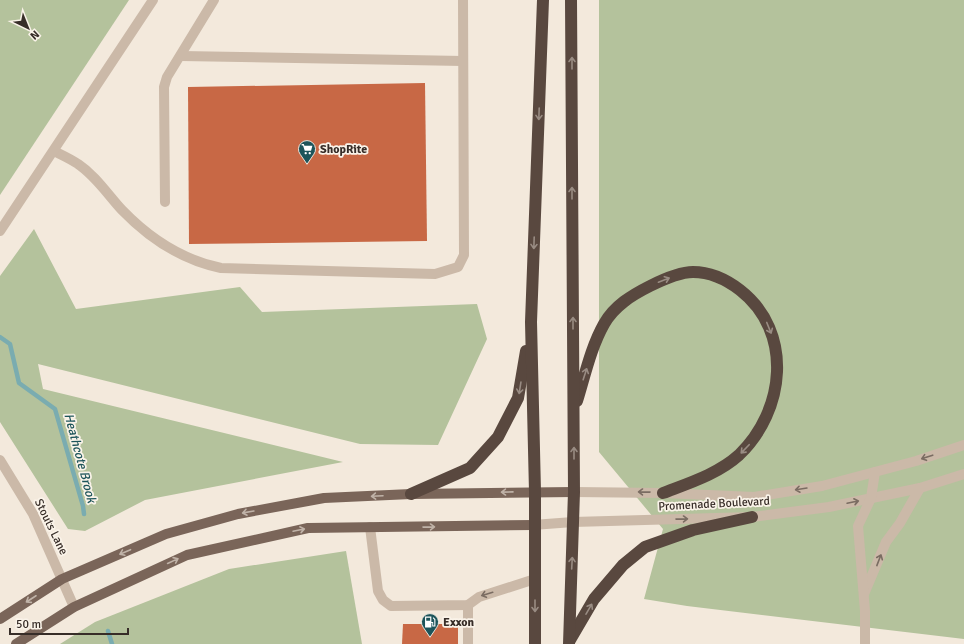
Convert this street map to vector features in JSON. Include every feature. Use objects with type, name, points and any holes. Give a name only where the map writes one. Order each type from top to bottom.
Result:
[{"type":"highway","points":[[535,644],[533,525],[535,492],[531,322],[543,0]]},
{"type":"highway","points":[[569,643],[574,492],[571,0]]},
{"type":"highway","points":[[573,412],[595,342],[605,323],[619,306],[637,293],[674,276],[693,272],[715,276],[734,286],[750,298],[763,314],[772,334],[776,355],[775,390],[771,409],[754,437],[738,456],[706,476],[663,493]]},
{"type":"highway","points":[[411,494],[470,468],[498,436],[518,398],[531,322]]},
{"type":"highway","points":[[569,643],[594,599],[623,565],[645,547],[693,530],[752,518]]},
{"type":"main road","points":[[0,619],[62,579],[166,534],[238,514],[324,498],[411,494],[574,492]]},
{"type":"main road","points":[[16,644],[74,607],[187,555],[308,528],[533,525]]},
{"type":"street","points":[[0,231],[153,0]]},
{"type":"street","points":[[165,202],[164,87],[168,77],[214,0]]},
{"type":"street","points":[[54,150],[79,164],[94,178],[123,211],[148,234],[172,251],[199,263],[221,268],[435,274],[458,267],[464,256],[463,0]]},
{"type":"street","points":[[181,56],[463,61]]},
{"type":"street","name":"Promenade Boulevard","points":[[574,492],[663,493],[754,497],[822,486],[875,472],[964,445]]},
{"type":"street","name":"Stouts Lane","points":[[0,460],[33,514],[74,607]]},
{"type":"street","points":[[865,644],[864,596],[858,526],[871,498],[875,472]]},
{"type":"street","name":"Promenade Boulevard","points":[[533,525],[573,522],[752,518],[829,506],[920,488],[964,474]]},
{"type":"street","points":[[864,596],[886,542],[900,523],[920,488]]},
{"type":"street","points":[[370,527],[378,591],[383,600],[391,606],[468,605],[479,597],[535,579]]},
{"type":"street","points":[[468,605],[468,644]]},
{"type":"green space","points":[[0,0],[129,0],[0,195]]},
{"type":"green space","points":[[599,0],[964,0],[964,639],[687,606],[644,599],[663,529],[599,452]]},
{"type":"green space","points":[[34,229],[76,309],[240,287],[262,312],[477,304],[487,339],[438,445],[360,444],[38,364],[43,389],[343,462],[145,500],[85,531],[68,529],[0,422],[0,276]]},
{"type":"green space","points":[[346,551],[362,644],[60,644],[95,622],[229,569]]},
{"type":"building","name":"ShopRite","points":[[425,83],[427,241],[189,244],[188,87]]},
{"type":"building","name":"Exxon","points":[[403,624],[458,624],[458,644],[402,644]]},
{"type":"waterway","name":"Heathcote Brook","points":[[0,337],[10,344],[19,383],[55,409],[84,514]]},
{"type":"waterway","name":"Heathcote Brook","points":[[108,631],[112,644]]},
{"type":"place","name":"ShopRite","points":[[307,164]]},
{"type":"place","name":"Exxon","points":[[430,637]]}]
